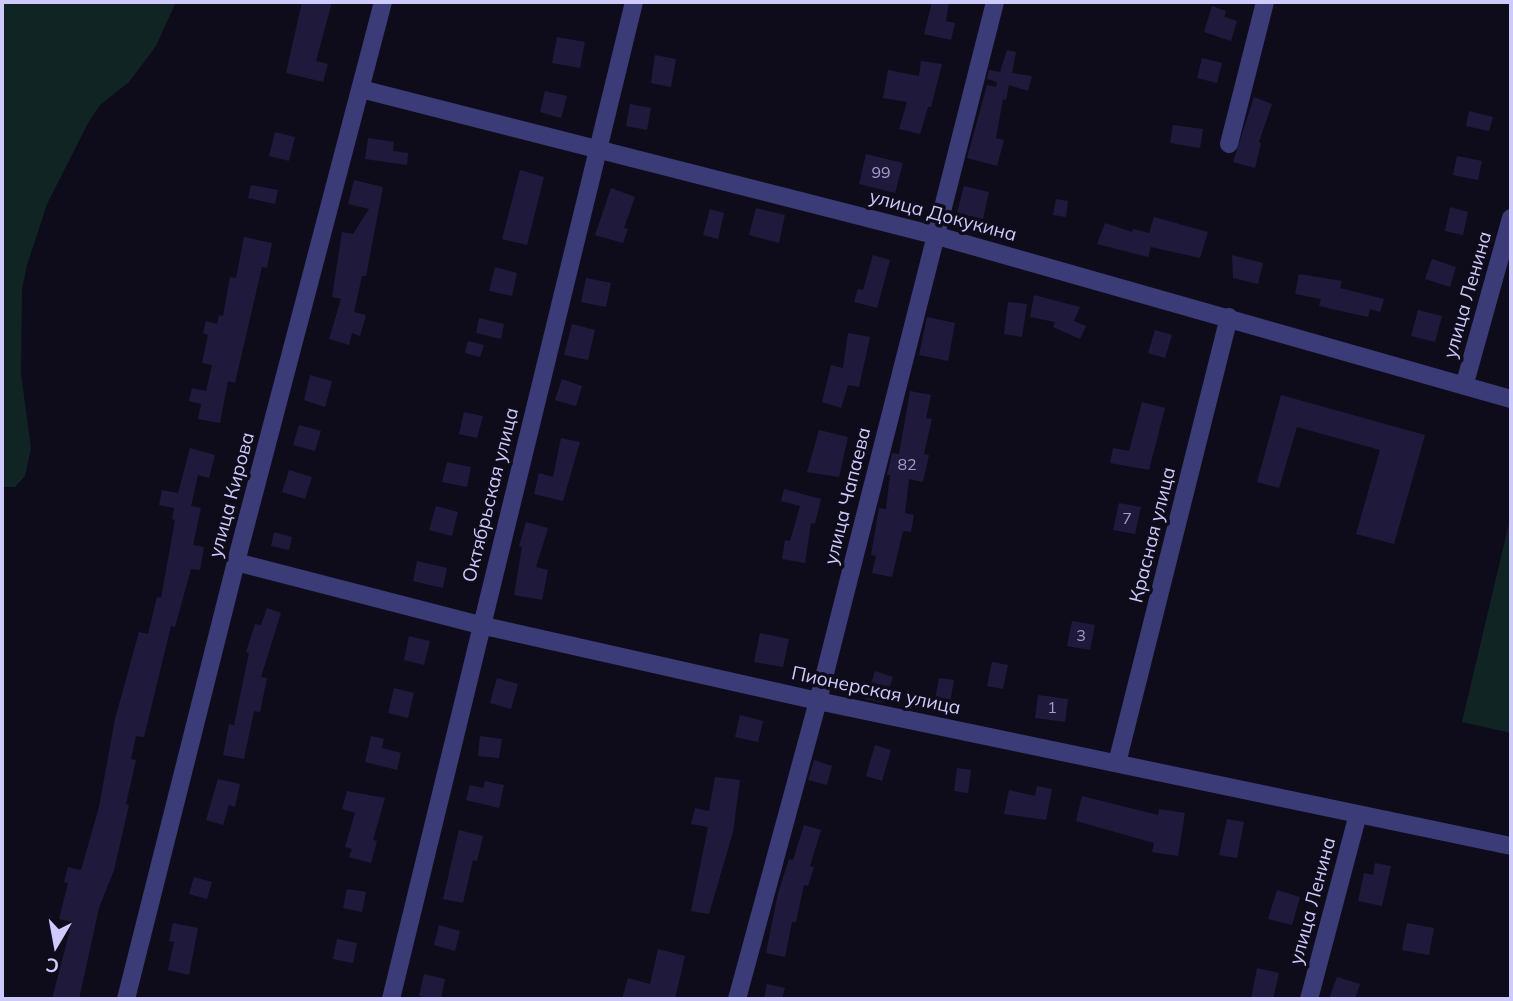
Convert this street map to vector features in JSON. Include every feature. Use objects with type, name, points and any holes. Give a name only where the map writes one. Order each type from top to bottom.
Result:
[{"type":"street","name":"улица Кирова","points":[[126,999],[236,562],[383,2]]},
{"type":"street","name":"Октябрьская улица","points":[[391,999],[634,2]]},
{"type":"street","name":"улица Чапаева","points":[[737,999],[818,701],[934,234],[995,2]]},
{"type":"street","points":[[1229,144],[1265,2]]},
{"type":"street","name":"улица Докукина","points":[[360,89],[934,234],[1465,383],[1511,399]]},
{"type":"street","name":"улица Ленина","points":[[1465,383],[1511,218]]},
{"type":"street","name":"Красная улица","points":[[1117,763],[1229,317]]},
{"type":"street","name":"Пионерская улица","points":[[236,562],[480,625],[818,701],[1511,846]]},
{"type":"street","name":"улица Ленина","points":[[1308,999],[1358,814]]},
{"type":"green space","points":[[2,2],[176,2],[156,46],[129,82],[100,105],[88,123],[47,204],[22,289],[21,374],[31,448],[25,476],[15,487],[2,487]]},
{"type":"green space","points":[[1511,515],[1511,733],[1462,722]]},
{"type":"building","points":[[302,2],[332,2],[316,61],[328,64],[323,82],[286,73]]},
{"type":"building","points":[[932,2],[949,2],[946,21],[955,23],[951,40],[924,34]]},
{"type":"building","points":[[1212,6],[1226,11],[1224,17],[1237,21],[1231,41],[1204,32]]},
{"type":"building","points":[[557,37],[585,42],[580,68],[552,63]]},
{"type":"building","points":[[1007,50],[1016,52],[1012,73],[1032,76],[1028,91],[1009,85],[1006,100],[1003,99],[996,138],[1004,140],[997,166],[967,158],[987,85],[996,87],[997,82],[987,79],[989,70],[1000,72]]},
{"type":"building","points":[[655,55],[676,59],[671,87],[651,83]]},
{"type":"building","points":[[1202,58],[1222,63],[1217,83],[1197,78]]},
{"type":"building","points":[[921,61],[942,64],[931,107],[928,107],[920,134],[899,129],[907,102],[883,98],[888,70],[919,76]]},
{"type":"building","points":[[545,91],[567,96],[561,118],[540,112]]},
{"type":"building","points":[[1254,97],[1272,104],[1259,142],[1261,143],[1255,168],[1233,162]]},
{"type":"building","points":[[630,104],[651,108],[647,130],[626,126]]},
{"type":"building","points":[[1469,111],[1493,117],[1489,131],[1466,126]]},
{"type":"building","points":[[1173,125],[1203,129],[1200,148],[1170,143]]},
{"type":"building","points":[[275,132],[295,137],[289,161],[269,156]]},
{"type":"building","points":[[368,138],[394,142],[393,151],[408,153],[407,165],[365,159]]},
{"type":"building","points":[[866,154],[903,163],[895,193],[859,184]]},
{"type":"building","points":[[1457,156],[1482,161],[1478,180],[1453,175]]},
{"type":"building","points":[[520,170],[544,177],[527,245],[502,239]]},
{"type":"building","points":[[354,180],[383,187],[366,276],[362,276],[354,312],[366,315],[360,336],[352,333],[349,345],[329,339],[341,299],[332,297],[342,232],[353,234],[369,209],[348,204]]},
{"type":"building","points":[[251,185],[278,190],[275,204],[248,198]]},
{"type":"building","points":[[964,186],[989,192],[983,219],[957,213]]},
{"type":"building","points":[[611,188],[635,197],[624,228],[628,229],[623,243],[595,235]]},
{"type":"building","points":[[1056,199],[1068,201],[1066,217],[1053,215]]},
{"type":"building","points":[[1450,207],[1468,212],[1463,235],[1445,231]]},
{"type":"building","points":[[756,208],[785,215],[779,243],[749,235]]},
{"type":"building","points":[[710,209],[724,213],[718,239],[703,235]]},
{"type":"building","points":[[1154,217],[1208,232],[1200,258],[1151,247],[1148,257],[1097,244],[1105,223],[1132,232],[1133,229],[1149,233]]},
{"type":"building","points":[[244,237],[272,243],[267,268],[262,267],[235,383],[228,381],[220,423],[198,419],[201,404],[189,401],[192,388],[206,391],[212,365],[202,363],[208,335],[203,333],[206,321],[217,324],[219,315],[223,316],[230,277],[236,278]]},
{"type":"building","points":[[873,255],[890,260],[877,308],[854,302],[858,289],[863,290]]},
{"type":"building","points":[[1232,255],[1263,263],[1258,284],[1233,278]]},
{"type":"building","points":[[1432,259],[1456,267],[1450,287],[1425,279]]},
{"type":"building","points":[[495,267],[517,273],[512,296],[489,291]]},
{"type":"building","points":[[1299,274],[1342,281],[1340,288],[1384,299],[1380,312],[1370,309],[1368,317],[1319,306],[1321,299],[1295,294]]},
{"type":"building","points":[[586,278],[611,283],[606,307],[581,302]]},
{"type":"building","points":[[1034,295],[1080,307],[1074,321],[1086,326],[1080,339],[1053,327],[1055,322],[1030,317]]},
{"type":"building","points":[[1008,302],[1027,304],[1022,337],[1004,334]]},
{"type":"building","points":[[1418,310],[1442,316],[1435,342],[1411,336]]},
{"type":"building","points":[[927,317],[955,323],[948,361],[919,355]]},
{"type":"building","points":[[479,318],[504,324],[501,339],[476,333]]},
{"type":"building","points":[[572,324],[595,330],[588,360],[564,355]]},
{"type":"building","points":[[1155,330],[1172,335],[1165,358],[1148,353]]},
{"type":"building","points":[[848,333],[870,337],[859,387],[848,385],[841,408],[822,402],[831,365],[843,368]]},
{"type":"building","points":[[468,341],[484,345],[480,357],[465,353]]},
{"type":"building","points":[[310,375],[332,381],[325,407],[304,400]]},
{"type":"building","points":[[562,379],[582,386],[576,406],[555,400]]},
{"type":"building","points":[[910,391],[931,395],[926,418],[932,419],[924,454],[929,455],[923,482],[909,479],[905,513],[914,515],[911,532],[903,531],[892,577],[872,573],[876,556],[871,555],[879,508],[886,509],[890,475],[887,475],[892,453],[899,454]]},
{"type":"building","points":[[1281,395],[1425,435],[1394,544],[1356,534],[1380,450],[1297,427],[1279,488],[1257,482]]},
{"type":"building","points":[[1142,402],[1165,408],[1149,470],[1110,463],[1113,448],[1129,451]]},
{"type":"building","points":[[464,412],[483,416],[477,438],[459,434]]},
{"type":"building","points":[[299,425],[321,431],[315,451],[293,445]]},
{"type":"building","points":[[819,430],[848,437],[839,477],[807,472]]},
{"type":"building","points":[[561,438],[580,442],[563,501],[534,494],[539,473],[553,477]]},
{"type":"building","points":[[190,448],[215,455],[209,478],[198,475],[191,506],[201,508],[193,545],[204,547],[200,570],[191,569],[175,627],[171,626],[144,737],[136,736],[131,759],[136,760],[126,804],[129,805],[114,870],[99,908],[79,999],[52,999],[72,922],[59,919],[68,883],[64,882],[68,867],[81,870],[99,807],[115,719],[139,632],[148,634],[157,597],[161,598],[175,520],[172,519],[174,508],[159,505],[162,490],[178,493]]},
{"type":"building","points":[[447,462],[471,467],[467,487],[442,482]]},
{"type":"building","points":[[289,470],[312,477],[305,499],[282,492]]},
{"type":"building","points":[[784,489],[821,499],[815,524],[811,523],[805,563],[782,559],[785,540],[790,541],[800,506],[781,501]]},
{"type":"building","points":[[1119,503],[1141,507],[1135,534],[1113,530]]},
{"type":"building","points":[[436,506],[458,512],[452,536],[429,530]]},
{"type":"building","points":[[526,522],[548,528],[536,567],[548,570],[542,600],[514,595],[522,547],[519,546]]},
{"type":"building","points":[[274,532],[292,537],[289,550],[271,546]]},
{"type":"building","points":[[417,561],[447,568],[443,588],[413,581]]},
{"type":"building","points":[[267,608],[281,613],[261,677],[267,678],[260,712],[254,711],[244,759],[223,755],[229,724],[234,725],[249,653],[246,652],[255,624],[261,625]]},
{"type":"building","points":[[1072,621],[1095,625],[1090,650],[1067,646]]},
{"type":"building","points":[[760,633],[789,639],[783,667],[754,662]]},
{"type":"building","points":[[409,636],[430,641],[424,665],[404,660]]},
{"type":"building","points":[[992,662],[1008,665],[1003,689],[987,686]]},
{"type":"building","points":[[875,671],[893,677],[884,703],[866,699]]},
{"type":"building","points":[[497,678],[518,684],[511,709],[490,703]]},
{"type":"building","points":[[939,678],[954,680],[950,703],[935,700]]},
{"type":"building","points":[[394,688],[414,693],[408,718],[388,713]]},
{"type":"building","points":[[1038,695],[1068,699],[1065,722],[1035,718]]},
{"type":"building","points":[[740,715],[763,721],[758,742],[735,737]]},
{"type":"building","points":[[371,736],[384,739],[382,748],[401,753],[397,770],[365,762]]},
{"type":"building","points":[[480,736],[502,739],[499,758],[478,756]]},
{"type":"building","points":[[875,745],[891,750],[882,781],[866,776]]},
{"type":"building","points":[[814,760],[832,766],[827,785],[808,780]]},
{"type":"building","points":[[957,768],[971,770],[968,793],[954,791]]},
{"type":"building","points":[[715,777],[740,780],[733,832],[709,914],[691,911],[708,827],[691,824],[695,808],[709,811]]},
{"type":"building","points":[[218,779],[240,784],[235,807],[229,805],[223,825],[206,820]]},
{"type":"building","points":[[485,781],[504,785],[499,808],[466,800],[470,785],[483,788]]},
{"type":"building","points":[[1037,786],[1052,789],[1046,820],[1004,814],[1009,790],[1035,796]]},
{"type":"building","points":[[347,791],[385,798],[373,840],[377,841],[371,863],[349,857],[352,849],[345,847],[355,813],[342,809]]},
{"type":"building","points":[[1082,796],[1158,815],[1159,809],[1185,813],[1178,856],[1152,852],[1154,843],[1076,821]]},
{"type":"building","points":[[1227,819],[1244,822],[1237,858],[1219,855]]},
{"type":"building","points":[[804,825],[821,830],[810,866],[814,867],[808,886],[804,885],[796,922],[792,922],[785,957],[766,953],[778,893],[789,859],[793,860]]},
{"type":"building","points":[[459,830],[483,836],[477,861],[473,860],[463,903],[443,899]]},
{"type":"building","points":[[1375,863],[1391,866],[1382,906],[1358,901],[1364,873],[1373,875]]},
{"type":"building","points":[[194,877],[212,882],[207,899],[189,894]]},
{"type":"building","points":[[347,889],[366,892],[362,912],[343,908]]},
{"type":"building","points":[[1277,890],[1300,897],[1292,925],[1268,919]]},
{"type":"building","points":[[173,923],[198,928],[189,975],[168,970],[174,942],[169,941]]},
{"type":"building","points":[[1407,923],[1434,928],[1429,955],[1402,950]]},
{"type":"building","points":[[439,925],[460,931],[455,951],[434,945]]},
{"type":"building","points":[[337,939],[357,943],[353,963],[333,959]]},
{"type":"building","points":[[658,949],[685,956],[675,999],[622,999],[628,978],[650,984]]},
{"type":"building","points":[[1257,968],[1279,973],[1273,999],[1251,999]]},
{"type":"building","points":[[424,974],[445,979],[441,999],[419,996]]},
{"type":"building","points":[[1337,977],[1360,984],[1355,999],[1329,999]]},
{"type":"building","points":[[767,984],[785,988],[782,999],[764,999]]}]
